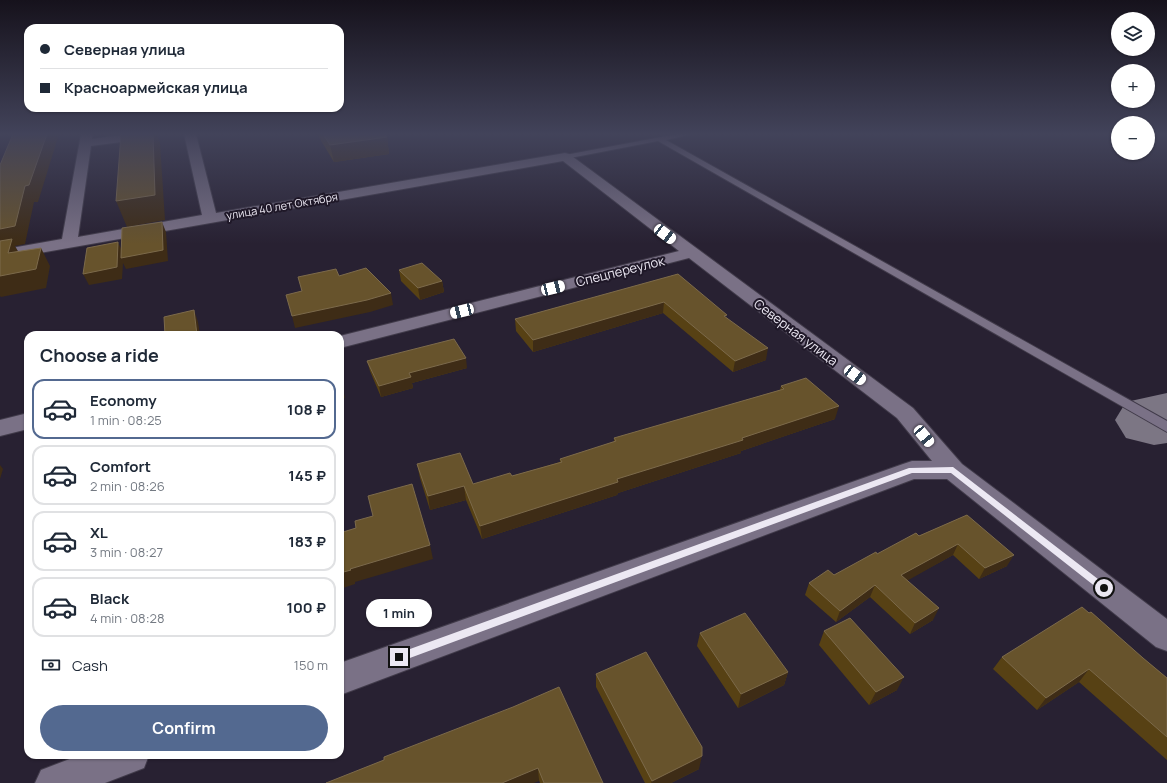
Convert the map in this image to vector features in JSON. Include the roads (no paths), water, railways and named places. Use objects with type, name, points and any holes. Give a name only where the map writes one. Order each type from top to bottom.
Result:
[{"type":"street","points":[[69,243],[81,171]]},
{"type":"street","points":[[199,171],[210,219]]},
{"type":"street","name":"улица 40 лет Октября","points":[[0,255],[487,171]]},
{"type":"street","name":"Северная улица","points":[[583,171],[690,253],[905,413],[953,470],[1167,637]]},
{"type":"street","name":"Спецпереулок","points":[[344,341],[690,253]]},
{"type":"street","points":[[0,428],[24,422]]},
{"type":"street","points":[[344,678],[912,470],[953,470]]},
{"type":"street","points":[[54,783],[120,759]]},
{"type":"lane","points":[[715,171],[1167,427]]}]
